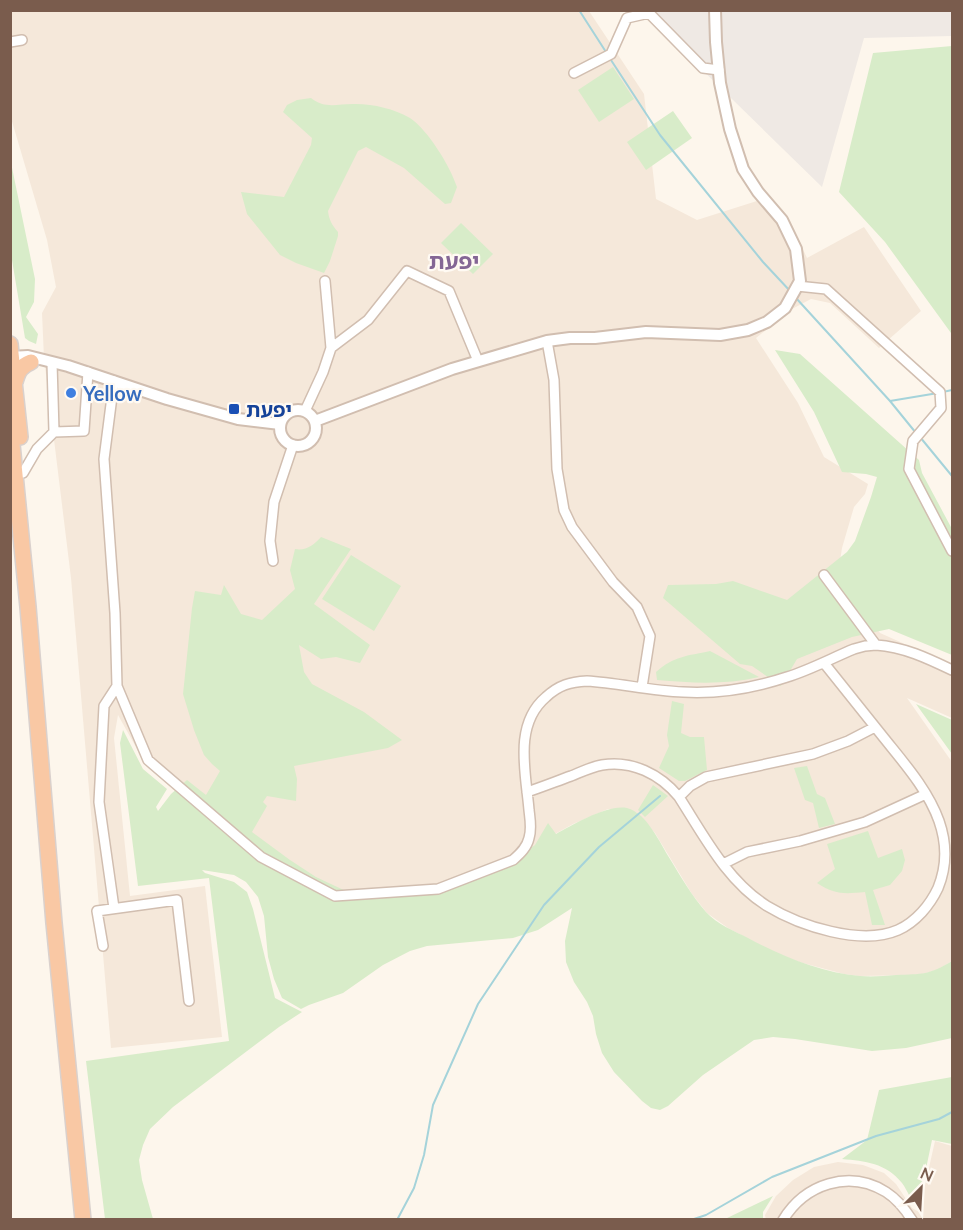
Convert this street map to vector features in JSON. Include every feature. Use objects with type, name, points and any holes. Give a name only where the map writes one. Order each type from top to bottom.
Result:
[{"type":"highway","points":[[16,356],[22,367],[15,382],[23,473],[28,607]]},
{"type":"highway","points":[[10,424],[14,490],[28,607],[54,923],[83,1220]]},
{"type":"street","points":[[315,421],[452,369],[547,341],[646,332],[720,335],[748,330],[768,322],[785,308],[800,281],[796,249],[783,220],[758,192],[743,169],[730,129],[719,70],[715,10]]},
{"type":"street","points":[[574,73],[611,54],[627,18],[650,12],[703,68],[719,70]]},
{"type":"street","points":[[10,42],[22,40]]},
{"type":"street","points":[[331,348],[368,320],[407,271],[449,291],[478,361]]},
{"type":"street","points":[[305,411],[331,348],[326,281]]},
{"type":"street","points":[[797,286],[826,289],[940,392],[941,408],[913,441],[909,469],[952,551]]},
{"type":"street","points":[[547,341],[554,380],[557,469],[564,510],[572,527],[613,582],[637,607],[651,636],[642,687]]},
{"type":"street","points":[[16,356],[68,366],[183,404],[238,419],[280,424]]},
{"type":"street","points":[[52,363],[54,432]]},
{"type":"street","points":[[23,473],[37,449],[54,432],[84,431],[88,372]]},
{"type":"street","points":[[114,381],[104,459],[115,613],[117,686],[148,760],[261,857],[335,896],[438,889],[513,860],[522,852],[530,836],[524,748],[528,722],[534,710],[543,700],[564,684],[574,681],[603,682],[686,693],[729,690],[777,680],[854,649],[876,645],[906,650],[952,670]]},
{"type":"street","points":[[298,410],[305,411],[315,421],[316,433],[309,442],[298,446],[284,439],[280,429],[280,424],[287,413],[298,410]]},
{"type":"street","points":[[273,561],[270,541],[274,502],[293,445]]},
{"type":"street","points":[[824,575],[876,645]]},
{"type":"street","points":[[528,792],[601,765],[636,767],[660,778],[672,788],[739,884],[768,906],[820,929],[854,935],[897,931],[916,918],[937,890],[945,862],[942,831],[926,794],[824,663]]},
{"type":"street","points":[[114,908],[99,802],[104,706],[117,686]]},
{"type":"street","points":[[679,797],[690,786],[706,777],[813,754],[848,741],[875,727]]},
{"type":"street","points":[[723,864],[747,852],[800,841],[856,825],[926,794]]},
{"type":"street","points":[[103,946],[97,911],[177,900],[189,1001]]},
{"type":"street","points":[[783,1220],[796,1202],[806,1194],[824,1185],[847,1181],[861,1182],[886,1192],[896,1200],[912,1220]]},
{"type":"shaded area","name":"יפעת","points":[[10,11],[589,11],[644,94],[656,199],[697,220],[766,198],[790,222],[807,258],[864,227],[921,311],[879,348],[830,303],[811,299],[792,309],[756,338],[798,403],[824,457],[868,484],[865,494],[854,507],[842,548],[837,581],[880,633],[952,665],[952,718],[907,698],[952,762],[952,961],[937,970],[919,975],[859,976],[799,962],[773,952],[728,928],[707,913],[692,894],[655,833],[636,812],[608,809],[555,834],[548,824],[527,863],[364,906],[202,814],[147,767],[118,715],[114,738],[130,896],[205,886],[222,1037],[111,1048],[71,578],[44,358],[42,313],[56,287],[47,240],[11,118]]},
{"type":"shaded area","points":[[645,11],[952,11],[952,36],[864,38],[822,187],[650,19]]},
{"type":"shaded area","points":[[935,1141],[952,1146],[952,1219],[766,1220],[765,1215],[776,1196],[793,1180],[814,1167],[838,1162],[863,1165],[884,1173],[896,1184],[912,1208],[919,1212]]},
{"type":"green space","points":[[952,46],[951,333],[885,242],[839,192],[873,53]]},
{"type":"green space","points":[[613,67],[634,99],[599,122],[578,90]]},
{"type":"green space","points":[[311,98],[327,105],[377,106],[410,118],[438,149],[457,187],[451,203],[445,204],[404,168],[366,147],[358,151],[328,211],[338,236],[324,273],[280,255],[247,214],[241,192],[284,197],[311,145],[312,138],[283,112],[287,105],[297,100]]},
{"type":"green space","points":[[673,111],[692,138],[646,170],[627,142]]},
{"type":"green space","points":[[10,158],[35,279],[34,302],[26,317],[38,334],[36,344],[25,338],[11,254]]},
{"type":"green space","points":[[461,223],[493,254],[473,274],[441,243]]},
{"type":"green space","points":[[775,350],[800,354],[919,460],[922,473],[952,529],[952,655],[889,629],[852,637],[797,659],[781,686],[752,666],[740,664],[663,598],[668,585],[716,584],[733,581],[787,600],[847,552],[855,541],[877,477],[842,472],[814,412]]},
{"type":"green space","points":[[321,537],[351,549],[314,604],[370,645],[360,663],[336,657],[321,659],[299,645],[304,672],[312,684],[364,712],[402,740],[388,748],[294,766],[297,779],[296,801],[267,796],[263,802],[267,806],[252,832],[316,877],[350,893],[436,886],[524,853],[535,845],[548,823],[556,834],[600,812],[627,808],[647,822],[691,893],[710,916],[726,927],[774,951],[802,963],[831,971],[864,976],[925,973],[952,961],[952,1038],[906,1048],[872,1051],[795,1039],[773,1037],[754,1040],[703,1075],[668,1106],[660,1110],[651,1108],[614,1072],[602,1053],[593,1016],[566,962],[565,941],[572,908],[538,930],[513,938],[427,946],[410,951],[383,965],[343,993],[301,1009],[282,998],[274,979],[268,957],[264,916],[258,897],[246,882],[234,875],[202,870],[234,882],[247,892],[275,998],[302,1012],[173,1107],[150,1129],[139,1160],[153,1219],[105,1219],[86,1061],[229,1041],[209,878],[138,886],[120,743],[123,730],[143,769],[167,789],[156,807],[158,811],[171,794],[187,780],[206,795],[220,771],[204,755],[183,694],[195,591],[221,595],[224,585],[241,614],[262,620],[295,589],[290,570],[295,549],[310,547]]},
{"type":"green space","points":[[351,555],[401,586],[374,631],[322,599]]},
{"type":"green space","points":[[710,651],[759,677],[721,682],[657,680],[656,672],[669,663],[681,657]]},
{"type":"green space","points":[[672,701],[684,704],[681,733],[690,737],[704,737],[707,770],[685,781],[679,781],[659,768],[669,746],[667,735]]},
{"type":"green space","points":[[916,704],[952,720],[952,754]]},
{"type":"green space","points":[[807,766],[817,794],[825,798],[835,824],[819,828],[813,803],[805,800],[794,768]]},
{"type":"green space","points":[[653,785],[668,796],[645,817],[638,810]]},
{"type":"green space","points":[[868,831],[878,858],[902,849],[905,860],[902,871],[890,885],[873,890],[885,925],[872,925],[865,892],[840,893],[817,883],[835,869],[827,844]]},
{"type":"green space","points":[[952,1077],[952,1144],[932,1140],[918,1207],[902,1183],[889,1171],[875,1164],[842,1159],[867,1140],[879,1090]]},
{"type":"green space","points":[[773,1196],[763,1212],[763,1219],[725,1219]]},
{"type":"waterway","points":[[579,10],[606,52]]},
{"type":"waterway","points":[[609,57],[660,135],[763,262],[791,292]]},
{"type":"waterway","points":[[796,298],[890,401],[916,433]]},
{"type":"waterway","points":[[943,392],[952,390]]},
{"type":"waterway","points":[[890,401],[938,393]]},
{"type":"waterway","points":[[920,437],[952,476]]},
{"type":"waterway","points":[[397,1220],[414,1188],[424,1155],[433,1105],[478,1004],[544,905],[599,847],[660,796]]},
{"type":"waterway","points":[[691,1220],[706,1215],[772,1177],[876,1136],[939,1119],[952,1112]]},
{"type":"place","name":"Yellow","points":[[71,393]]},
{"type":"place","name":"יפעת","points":[[234,409]]},
{"type":"district","name":"יפעת","points":[[454,260]]}]
